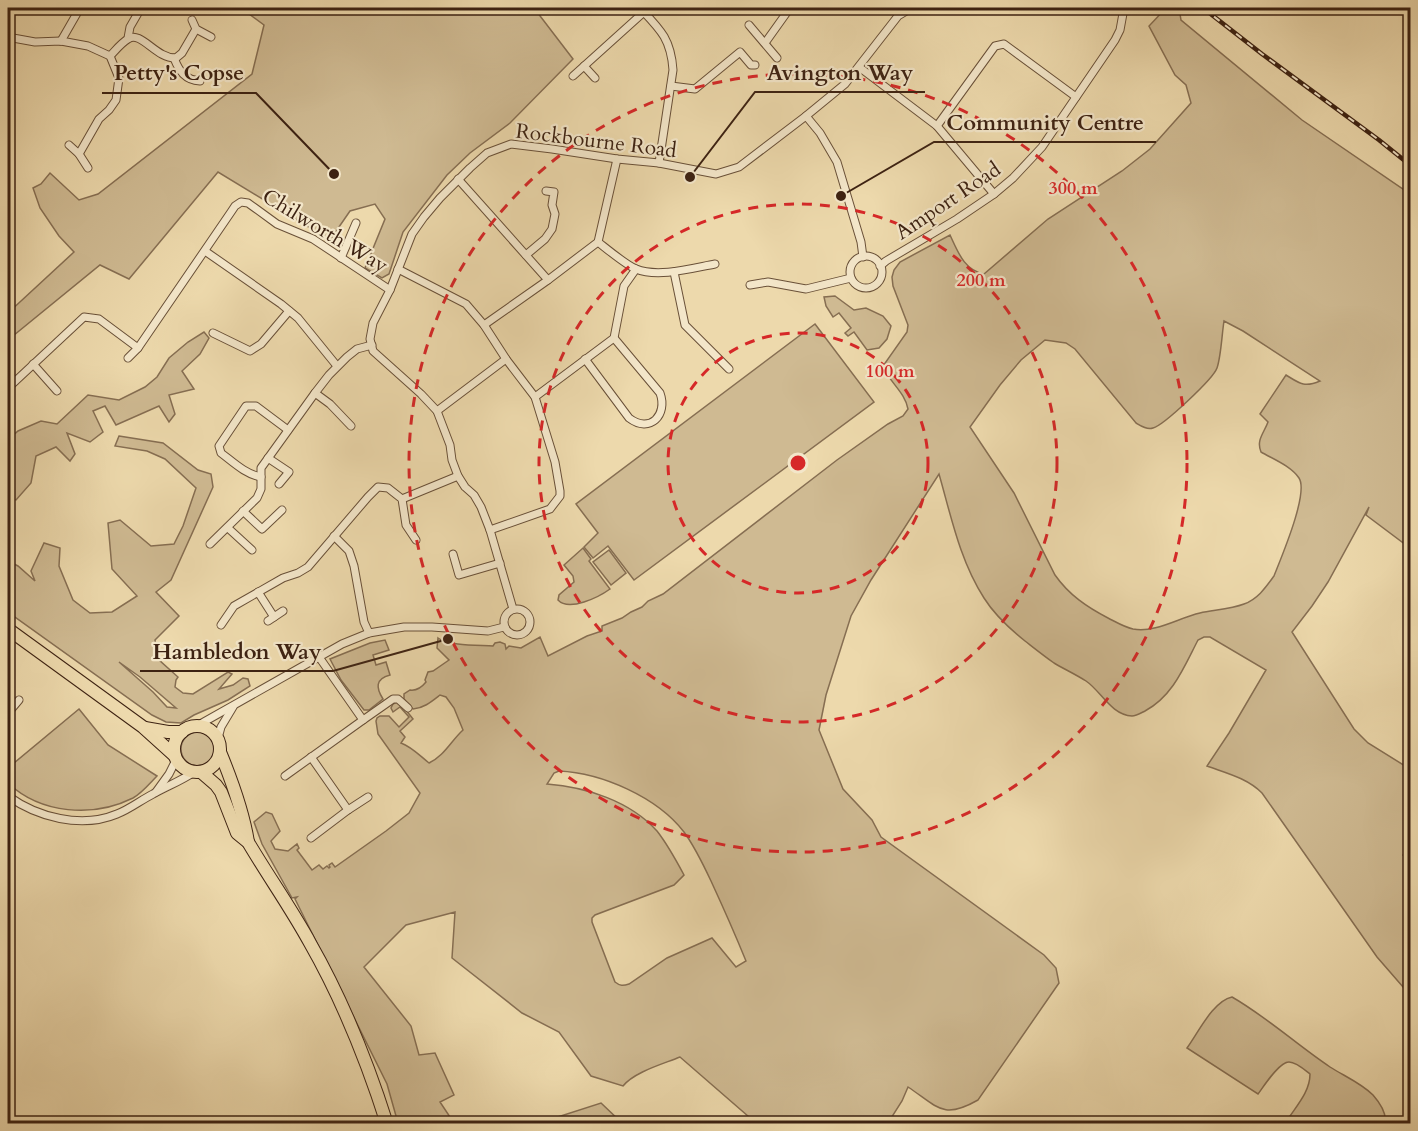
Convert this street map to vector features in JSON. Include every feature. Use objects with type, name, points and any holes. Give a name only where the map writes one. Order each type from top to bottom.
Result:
[{"type":"highway","points":[[8,630],[143,727],[184,768],[198,772],[216,785],[237,833],[248,842],[311,943],[362,1054],[387,1124]]},
{"type":"highway","points":[[143,727],[168,732],[182,732],[195,727],[205,727],[214,733],[218,738],[220,752],[245,825],[248,842]]},
{"type":"highway","points":[[175,757],[176,741],[182,732]]},
{"type":"highway","points":[[198,772],[207,771],[214,766],[220,752]]},
{"type":"street","points":[[61,41],[80,8]]},
{"type":"street","points":[[110,56],[128,38],[130,27],[141,8]]},
{"type":"street","points":[[765,43],[790,8]]},
{"type":"street","name":"Rockbourne Road","points":[[372,345],[370,339],[373,323],[390,290],[412,234],[440,198],[487,153],[511,144],[658,163],[716,174],[739,167],[845,84],[906,9],[924,8]]},
{"type":"street","points":[[1124,8],[1143,8]]},
{"type":"street","name":"Amport Road","points":[[880,266],[994,194],[1042,147],[1115,40],[1120,30],[1124,8]]},
{"type":"street","points":[[573,76],[642,10],[660,29],[668,42],[674,70],[658,163]]},
{"type":"street","points":[[192,20],[196,28],[211,37]]},
{"type":"street","points":[[749,25],[777,58]]},
{"type":"street","points":[[128,38],[137,37],[161,54],[174,58],[182,53],[196,28]]},
{"type":"street","points":[[8,35],[36,42],[61,41],[88,46],[110,56],[119,78],[116,100],[99,119],[79,154]]},
{"type":"street","points":[[937,126],[995,46],[1004,44],[1076,97]]},
{"type":"street","points":[[671,86],[695,89],[740,52],[751,65],[755,65]]},
{"type":"street","points":[[174,58],[181,72],[190,79],[200,81]]},
{"type":"street","points":[[584,66],[595,78]]},
{"type":"street","points":[[859,67],[937,126],[994,194]]},
{"type":"street","points":[[806,116],[820,133],[837,162],[861,242],[863,256]]},
{"type":"street","points":[[69,145],[79,154],[88,168]]},
{"type":"street","points":[[484,326],[598,242],[617,159]]},
{"type":"street","points":[[458,179],[548,280]]},
{"type":"street","points":[[526,255],[545,239],[552,229],[555,214],[552,205],[554,192],[546,191]]},
{"type":"street","name":"Chilworth Way","points":[[128,358],[138,348],[241,202],[248,203],[278,224],[313,239],[390,290]]},
{"type":"street","points":[[341,258],[356,223]]},
{"type":"street","points":[[598,242],[636,269],[658,273],[674,272],[715,264]]},
{"type":"street","points":[[205,251],[251,281],[289,310],[337,366]]},
{"type":"street","points":[[863,256],[874,259],[880,266],[881,276],[878,283],[871,287],[860,287],[851,278],[852,266],[863,256]]},
{"type":"street","points":[[398,269],[466,304],[535,397],[555,462],[560,496],[550,510],[490,530]]},
{"type":"street","points":[[535,397],[614,338],[624,286],[636,269]]},
{"type":"street","points":[[674,272],[685,325],[729,369]]},
{"type":"street","points":[[750,285],[768,282],[806,289],[851,278]]},
{"type":"street","points":[[213,333],[250,351],[261,344],[289,310]]},
{"type":"street","points":[[8,388],[84,316],[99,319],[138,348]]},
{"type":"street","points":[[585,359],[629,418],[639,424],[652,422],[658,417],[662,408],[660,393],[614,338]]},
{"type":"street","points":[[210,544],[256,498],[261,489],[261,468],[315,393],[347,357],[357,349],[372,345],[373,351],[437,411],[450,445],[452,460],[458,476],[474,495],[490,530],[513,609]]},
{"type":"street","points":[[437,411],[506,359]]},
{"type":"street","points":[[33,364],[57,391]]},
{"type":"street","points":[[315,393],[330,404],[351,426]]},
{"type":"street","points":[[261,477],[252,475],[221,453],[219,446],[246,406],[256,406],[288,430]]},
{"type":"street","points":[[268,458],[288,472],[279,484]]},
{"type":"street","points":[[402,499],[458,476]]},
{"type":"street","points":[[221,625],[234,606],[283,578],[303,571],[378,487],[387,488],[402,499],[406,525],[416,540]]},
{"type":"street","points":[[243,511],[262,529],[282,510]]},
{"type":"street","points":[[228,528],[252,550]]},
{"type":"street","points":[[334,536],[349,550],[364,622],[369,633]]},
{"type":"street","points":[[453,554],[459,575],[500,563]]},
{"type":"street","points":[[258,592],[271,619],[283,611]]},
{"type":"street","points":[[513,609],[521,609],[530,619],[528,628],[523,633],[514,635],[504,627],[504,618],[513,609]]},
{"type":"street","points":[[195,727],[342,644],[369,633],[404,627],[488,631],[504,627]]},
{"type":"street","points":[[320,657],[363,720]]},
{"type":"street","points":[[285,776],[393,699],[398,699],[408,708]]},
{"type":"street","points":[[8,713],[18,700]]},
{"type":"street","points":[[218,738],[221,727],[235,705]]},
{"type":"street","points":[[156,792],[169,774],[175,757]]},
{"type":"street","points":[[311,757],[348,810]]},
{"type":"street","points":[[8,795],[18,803],[58,819],[78,821],[96,819],[117,814],[198,772]]},
{"type":"street","points":[[311,838],[368,797]]},
{"type":"shaded area","points":[[241,8],[534,8],[573,59],[510,123],[470,153],[447,175],[403,232],[389,274],[382,278],[365,268],[385,219],[375,204],[350,211],[330,240],[218,172],[129,279],[100,265],[8,340],[8,313],[74,252],[59,236],[40,208],[33,188],[41,184],[50,173],[79,200],[98,194],[252,74],[264,25]]},
{"type":"shaded area","points":[[1166,8],[1179,8],[1181,20],[1302,120],[1410,194],[1410,548],[1366,515],[1369,507],[1328,582],[1292,632],[1354,729],[1368,743],[1410,769],[1410,844],[1403,855],[1410,860],[1410,995],[1377,957],[1262,793],[1243,780],[1207,766],[1266,670],[1210,637],[1204,637],[1198,640],[1170,689],[1155,705],[1134,716],[1118,712],[1086,681],[1054,663],[1019,636],[988,604],[962,554],[939,474],[871,580],[851,616],[826,695],[819,730],[843,789],[872,820],[881,837],[1044,955],[1056,968],[1059,983],[978,1100],[957,1109],[941,1109],[908,1087],[888,1123],[756,1123],[680,1057],[641,1073],[623,1086],[591,1076],[559,1032],[522,1013],[452,958],[455,912],[406,925],[364,967],[411,1026],[419,1055],[435,1053],[454,1095],[440,1102],[454,1123],[398,1123],[387,1084],[295,899],[297,897],[292,898],[262,844],[254,822],[266,812],[272,814],[280,831],[271,841],[275,849],[288,851],[297,844],[299,848],[297,850],[312,870],[319,865],[323,869],[327,866],[329,868],[332,863],[335,867],[409,813],[420,793],[378,734],[377,718],[389,716],[399,727],[409,717],[400,707],[393,712],[391,708],[397,702],[402,705],[413,719],[400,731],[405,737],[401,743],[429,763],[443,752],[463,730],[454,708],[446,697],[440,695],[424,706],[413,709],[404,699],[404,694],[419,688],[426,682],[428,672],[449,660],[437,648],[438,638],[464,645],[493,646],[500,642],[505,644],[506,649],[509,646],[521,648],[540,637],[548,656],[602,631],[602,626],[622,618],[663,594],[837,460],[903,416],[908,409],[906,403],[883,366],[907,332],[908,325],[893,286],[894,270],[900,262],[950,235],[959,254],[971,269],[984,274],[1048,219],[1122,171],[1150,149],[1191,103],[1186,85],[1175,75],[1149,26]],"holes":[[[1224,321],[1320,381],[1302,384],[1286,375],[1260,414],[1268,422],[1260,440],[1261,452],[1287,466],[1299,478],[1300,497],[1293,526],[1274,576],[1249,602],[1192,615],[1150,629],[1130,628],[1086,605],[1060,582],[1014,493],[970,427],[1021,360],[1045,340],[1066,343],[1075,349],[1136,423],[1146,428],[1153,428],[1177,411],[1214,374],[1220,358]],[[559,771],[593,776],[628,789],[673,819],[699,856],[746,961],[736,967],[712,938],[667,958],[629,984],[622,985],[615,982],[592,918],[674,885],[684,875],[657,831],[646,820],[634,811],[606,797],[577,788],[547,784],[554,773]]]},
{"type":"shaded area","points":[[835,296],[854,310],[866,308],[883,316],[891,326],[887,339],[879,348],[867,350],[854,332],[848,336],[845,333],[851,328],[839,313],[833,317],[826,306],[824,297]]},
{"type":"shaded area","points":[[815,324],[874,402],[634,580],[608,546],[593,558],[584,547],[598,533],[576,504]]},
{"type":"shaded area","points":[[204,332],[209,338],[200,354],[182,371],[194,389],[169,395],[175,414],[169,422],[159,406],[116,425],[105,406],[93,411],[103,432],[90,442],[67,433],[75,454],[70,461],[56,447],[36,456],[31,483],[16,500],[9,498],[8,440],[18,431],[41,421],[57,424],[88,395],[119,400],[145,387],[157,377],[169,358]]},
{"type":"shaded area","points":[[119,436],[163,443],[198,470],[211,474],[213,487],[171,580],[156,592],[179,616],[155,640],[158,659],[178,677],[175,687],[183,693],[193,694],[228,672],[232,674],[219,689],[233,685],[243,678],[248,679],[250,686],[228,700],[181,723],[166,722],[152,715],[8,612],[8,561],[18,566],[35,581],[31,571],[44,543],[60,548],[59,566],[73,600],[90,613],[112,612],[137,596],[112,569],[108,523],[120,520],[151,546],[174,544],[196,488],[165,459],[147,451],[115,446]],"holes":[[[119,662],[176,708],[167,707]]]},
{"type":"shaded area","points":[[583,548],[591,559],[589,561],[610,589],[584,602],[563,603],[558,600],[559,595],[574,582],[573,576],[564,565]]},
{"type":"shaded area","points":[[609,550],[626,573],[611,585],[593,562]]},
{"type":"shaded area","points":[[385,640],[389,650],[373,655],[376,665],[386,662],[390,675],[378,684],[383,699],[369,710],[364,710],[341,680],[330,659],[370,643]]},
{"type":"shaded area","points":[[79,709],[108,745],[157,776],[133,798],[101,808],[68,810],[36,801],[8,783],[8,768]]},
{"type":"shaded area","points":[[198,732],[210,737],[215,749],[210,761],[198,766],[186,761],[181,749],[186,737]]},
{"type":"shaded area","points":[[1232,997],[1330,1067],[1368,1091],[1382,1108],[1385,1123],[1302,1123],[1290,1116],[1310,1080],[1310,1074],[1300,1066],[1292,1062],[1285,1063],[1272,1075],[1258,1094],[1187,1048],[1212,1011]]},
{"type":"shaded area","points":[[601,1103],[622,1123],[539,1123]]},
{"type":"railway","points":[[1203,8],[1410,165]]},
{"type":"place","name":"Petty's Copse","points":[[334,174]]},
{"type":"place","name":"Avington Way","points":[[690,177]]},
{"type":"place","name":"Community Centre","points":[[841,196]]},
{"type":"place","name":"Hambledon Way","points":[[448,639]]}]
